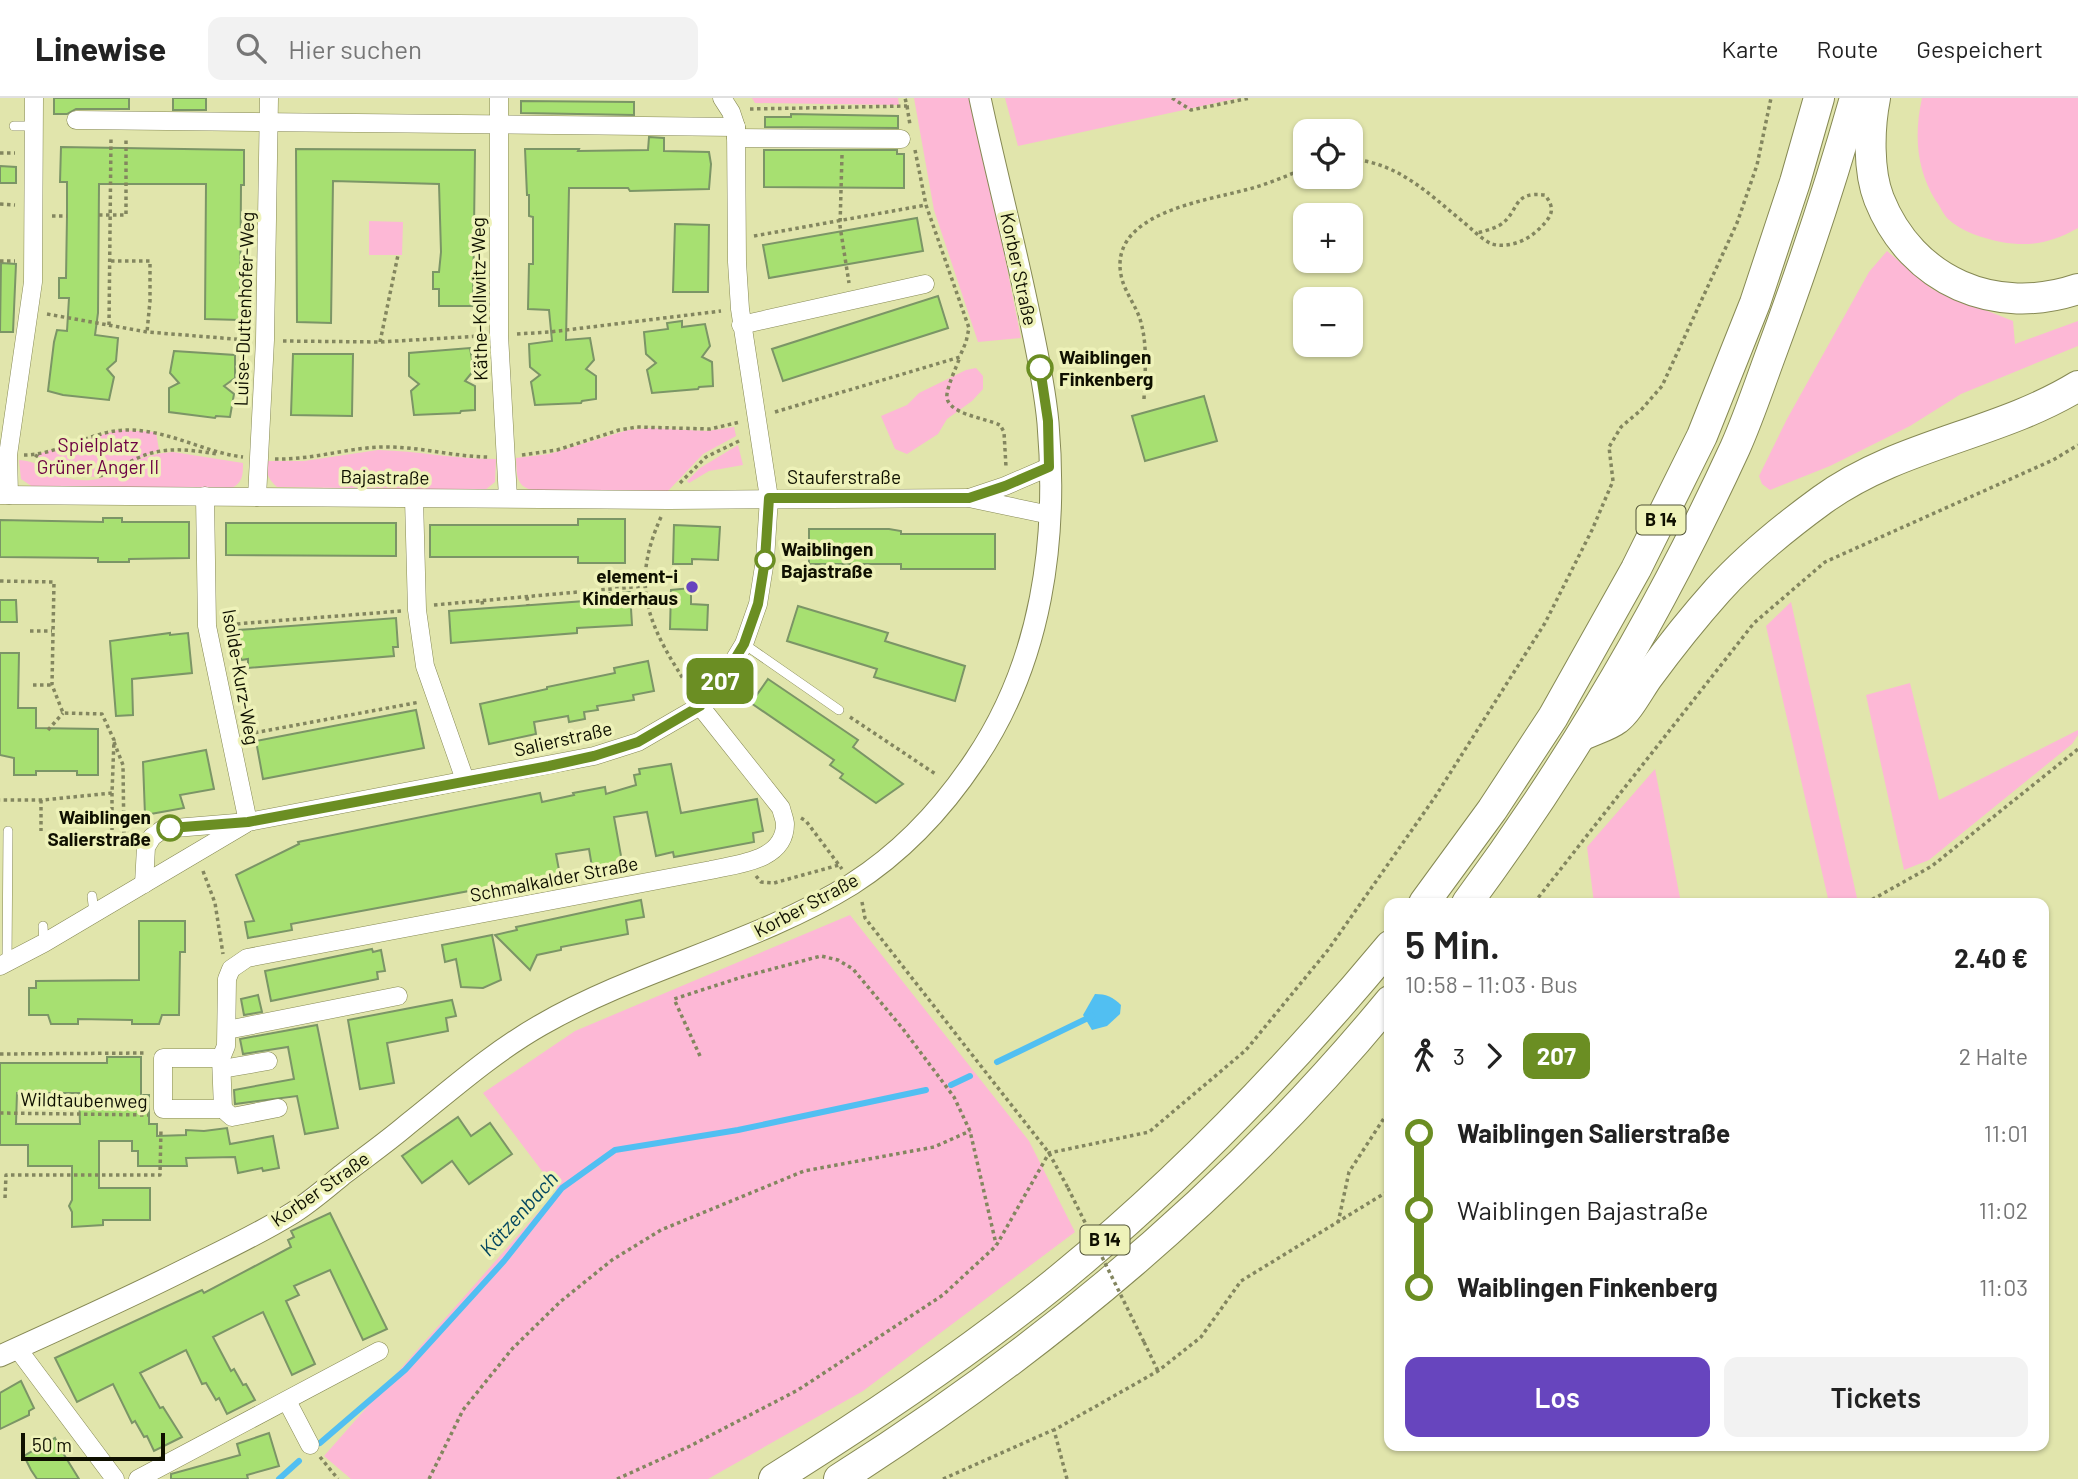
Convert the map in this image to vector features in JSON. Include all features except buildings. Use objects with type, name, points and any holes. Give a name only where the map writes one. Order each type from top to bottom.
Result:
[{"type":"highway","name":"B 14","points":[[1428,898],[1492,810],[1553,717],[1636,569],[1702,436],[1755,303],[1795,182],[1819,98]]},
{"type":"highway","name":"B 14","points":[[1471,898],[1520,831],[1583,734],[1668,583],[1736,446],[1828,193],[1855,98]]},
{"type":"highway","points":[[1875,98],[1872,110],[1872,165],[1878,197],[1893,227],[1913,252],[1936,273],[1965,289],[1996,298],[2045,298],[2078,289]]},
{"type":"highway","points":[[1583,734],[1617,719],[1677,638],[1719,589],[1758,551],[1825,498],[1861,475],[2010,419],[2078,386]]},
{"type":"highway","name":"B 14","points":[[774,1479],[966,1352],[1061,1278],[1139,1211],[1211,1143],[1278,1074],[1337,1010],[1384,953]]},
{"type":"highway","name":"B 14","points":[[839,1479],[982,1382],[1085,1304],[1231,1172],[1305,1097],[1384,1008]]},
{"type":"street","points":[[5,495],[8,455],[31,311],[34,98]]},
{"type":"street","name":"Luise-Duttenhofer-Weg","points":[[257,497],[265,340],[269,98]]},
{"type":"street","name":"Käthe-Kollwitz-Weg","points":[[499,98],[499,335],[508,498]]},
{"type":"street","name":"Korber Straße","points":[[115,1479],[8,1352],[139,1292],[294,1213],[409,1124],[478,1066],[542,1024],[586,1002],[735,942],[798,913],[852,883],[889,857],[936,813],[995,728],[1025,659],[1047,568],[1050,514],[1048,421],[1021,271],[980,98]]},
{"type":"street","points":[[76,120],[498,124],[732,119],[842,139],[908,135]]},
{"type":"street","name":"Stauferstraße","points":[[732,119],[740,317],[769,498],[969,498],[1050,514]]},
{"type":"street","points":[[740,317],[925,284]]},
{"type":"street","name":"Stauferstraße","points":[[969,498],[1049,467]]},
{"type":"street","name":"Bajastraße","points":[[5,495],[414,499],[769,498]]},
{"type":"street","name":"Isolde-Kurz-Weg","points":[[205,496],[207,626],[242,804],[248,822]]},
{"type":"street","name":"Salierstraße","points":[[144,884],[146,847],[156,832],[177,827],[248,822],[594,756],[638,742],[700,706],[724,677],[744,644],[758,604],[765,560],[769,498]]},
{"type":"street","points":[[414,499],[417,608],[425,666],[465,780]]},
{"type":"street","name":"Schmalkalder Straße","points":[[231,969],[247,958],[751,861],[764,856],[781,840],[785,825],[781,808],[700,706]]},
{"type":"street","name":"Salierstraße","points":[[4,965],[43,934],[93,904],[144,884],[248,822]]},
{"type":"street","points":[[223,1109],[221,1063],[226,1046],[227,979],[231,969]]},
{"type":"street","points":[[227,1030],[398,996]]},
{"type":"street","points":[[268,1061],[221,1063],[163,1058],[162,1112],[223,1109],[232,1116],[278,1108]]},
{"type":"street","points":[[138,1479],[379,1351]]},
{"type":"street","points":[[287,1401],[310,1445]]},
{"type":"lane","points":[[14,125],[34,126]]},
{"type":"lane","points":[[744,644],[839,710]]},
{"type":"lane","points":[[4,965],[8,831]]},
{"type":"path","points":[[905,98],[908,135],[926,205],[968,328],[966,342],[947,394],[947,402],[953,408],[1000,425],[1004,432],[1006,472]]},
{"type":"path","points":[[1172,98],[1191,110],[1250,98]]},
{"type":"path","points":[[617,1479],[690,1446],[798,1390],[943,1295],[996,1246],[1049,1153],[1149,1132],[1246,1050],[1328,950],[1435,797],[1545,624],[1613,481],[1609,447],[1621,427],[1641,410],[1662,386],[1737,223],[1757,165],[1771,98]]},
{"type":"path","points":[[732,119],[750,109],[907,106]]},
{"type":"path","points":[[109,325],[110,215],[118,120]]},
{"type":"path","points":[[99,215],[126,215],[118,120]]},
{"type":"path","points":[[842,139],[840,226],[847,274]]},
{"type":"path","points":[[1363,161],[1406,176],[1431,194],[1477,233],[1493,244],[1511,244],[1527,239],[1551,214],[1552,203],[1545,195],[1534,193],[1519,199],[1507,219],[1498,226],[1477,233]]},
{"type":"path","points":[[1144,399],[1143,329],[1120,272],[1125,248],[1132,235],[1152,218],[1166,212],[1249,189],[1293,173]]},
{"type":"path","points":[[754,236],[926,205]]},
{"type":"path","points":[[380,342],[398,255]]},
{"type":"path","points":[[111,261],[150,261],[147,332]]},
{"type":"path","points":[[31,311],[147,332],[212,338],[380,342],[740,317]]},
{"type":"path","points":[[35,455],[56,467],[85,476],[113,473],[132,460],[159,450],[300,459],[386,447],[462,456],[506,456],[556,450],[637,426],[710,429],[756,418],[960,357]]},
{"type":"path","points":[[8,455],[35,455],[100,435],[128,430],[156,432],[225,455]]},
{"type":"path","points":[[688,688],[658,639],[651,622],[644,586],[649,546],[669,500],[685,477],[706,457],[743,439]]},
{"type":"path","points":[[1538,898],[1754,624],[1825,562],[2053,460],[2078,445]]},
{"type":"path","points":[[0,581],[54,582],[52,685],[64,713]]},
{"type":"path","points":[[207,626],[644,586]]},
{"type":"path","points":[[527,597],[528,605]]},
{"type":"path","points":[[482,601],[483,608]]},
{"type":"path","points":[[30,631],[53,631]]},
{"type":"path","points":[[33,685],[52,685]]},
{"type":"path","points":[[252,733],[436,699]]},
{"type":"path","points":[[839,710],[937,775]]},
{"type":"path","points":[[48,730],[64,713],[102,714],[123,765],[124,843]]},
{"type":"path","points":[[113,830],[114,740]]},
{"type":"path","points":[[1875,898],[1932,866],[2078,749]]},
{"type":"path","points":[[0,800],[41,800],[112,793]]},
{"type":"path","points":[[41,800],[41,831]]},
{"type":"path","points":[[751,861],[761,883],[774,883],[839,865],[806,821]]},
{"type":"path","points":[[194,854],[215,903],[221,951],[231,969]]},
{"type":"path","points":[[852,883],[860,896],[865,918],[1049,1153],[1158,1371]]},
{"type":"path","points":[[700,1056],[674,999],[821,956],[838,960],[853,969],[954,1097],[970,1131],[996,1246]]},
{"type":"path","points":[[0,1054],[147,1053],[163,1058]]},
{"type":"path","points":[[5,1198],[6,1175],[160,1175],[162,1112]]},
{"type":"path","name":"Wildtaubenweg","points":[[0,1114],[162,1112]]},
{"type":"path","points":[[1338,1223],[1349,1172],[1384,1118]]},
{"type":"path","points":[[429,1479],[463,1410],[512,1349],[560,1302],[612,1260],[661,1230],[804,1171],[934,1147],[970,1131]]},
{"type":"path","points":[[943,1479],[1054,1430],[1158,1371],[1201,1338],[1241,1282],[1384,1194]]},
{"type":"path","points":[[1054,1430],[1067,1479]]},
{"type":"path","points":[[310,1445],[338,1479]]},
{"type":"green space","points":[[752,98],[898,98],[899,105],[755,103]]},
{"type":"green space","points":[[914,98],[973,98],[1021,338],[978,342],[934,210]]},
{"type":"green space","points":[[1005,98],[1239,98],[1018,146]]},
{"type":"green space","points":[[1922,98],[2078,98],[2078,228],[2041,243],[2012,243],[1973,234],[1948,219],[1929,189],[1918,151]]},
{"type":"green space","points":[[369,221],[403,222],[402,255],[369,255]]},
{"type":"green space","points":[[1887,251],[1932,289],[2013,321],[2015,344],[2078,321],[2078,346],[1961,394],[1910,426],[1830,466],[1770,490],[1762,484],[1759,476],[1787,419],[1869,272]]},
{"type":"green space","points":[[976,368],[983,376],[983,389],[972,401],[947,419],[938,434],[907,454],[895,449],[881,416],[907,405],[919,393],[966,370]]},
{"type":"green space","points":[[734,427],[736,436],[703,454],[668,491],[532,490],[522,485],[518,478],[516,458],[549,454],[628,430],[649,428],[707,431]]},
{"type":"green space","name":"Spielplatz Grüner Anger II","points":[[118,430],[156,432],[159,450],[114,472],[93,477],[73,473],[35,455]]},
{"type":"green space","points":[[738,445],[743,465],[709,471],[689,483],[687,481],[700,468]]},
{"type":"green space","points":[[378,450],[496,459],[495,482],[485,490],[277,487],[266,469],[266,461],[304,461]]},
{"type":"green space","points":[[173,452],[243,463],[242,478],[232,488],[33,487],[21,479],[19,460],[37,464],[69,478],[91,480],[109,475],[145,457]]},
{"type":"green space","points":[[1791,602],[1857,898],[1828,898],[1766,626]]},
{"type":"green space","points":[[1910,683],[1939,800],[2078,730],[2078,735],[2072,744],[1929,860],[1904,870],[1866,695]]},
{"type":"green space","points":[[1655,769],[1680,898],[1593,898],[1587,847]]},
{"type":"green space","points":[[850,915],[1029,1141],[1075,1232],[863,1391],[708,1479],[351,1479],[324,1456],[557,1191],[483,1093],[575,1031]]},
{"type":"water","points":[[1095,994],[1109,996],[1121,1005],[1120,1014],[1107,1026],[1092,1030],[1083,1015]]},
{"type":"waterway","name":"Kätzenbach","points":[[997,1062],[1092,1016]]},
{"type":"waterway","name":"Kätzenbach","points":[[951,1085],[970,1076]]},
{"type":"waterway","name":"Kätzenbach","points":[[320,1443],[405,1370],[504,1261],[562,1188],[615,1150],[738,1130],[926,1090]]},
{"type":"waterway","points":[[279,1479],[299,1461]]},
{"type":"bus line","name":"207","points":[[170,828],[248,822],[549,766],[638,742],[700,706],[724,677],[744,644],[758,604],[765,560],[769,498],[969,498],[1049,467],[1048,421],[1040,368]]},
{"type":"place","name":"Waiblingen Finkenberg","points":[[1040,368]]},
{"type":"place","name":"Waiblingen Bajastraße","points":[[765,560]]},
{"type":"place","name":"element-i Kinderhaus","points":[[692,587]]},
{"type":"place","name":"Waiblingen Salierstraße","points":[[170,828]]}]
